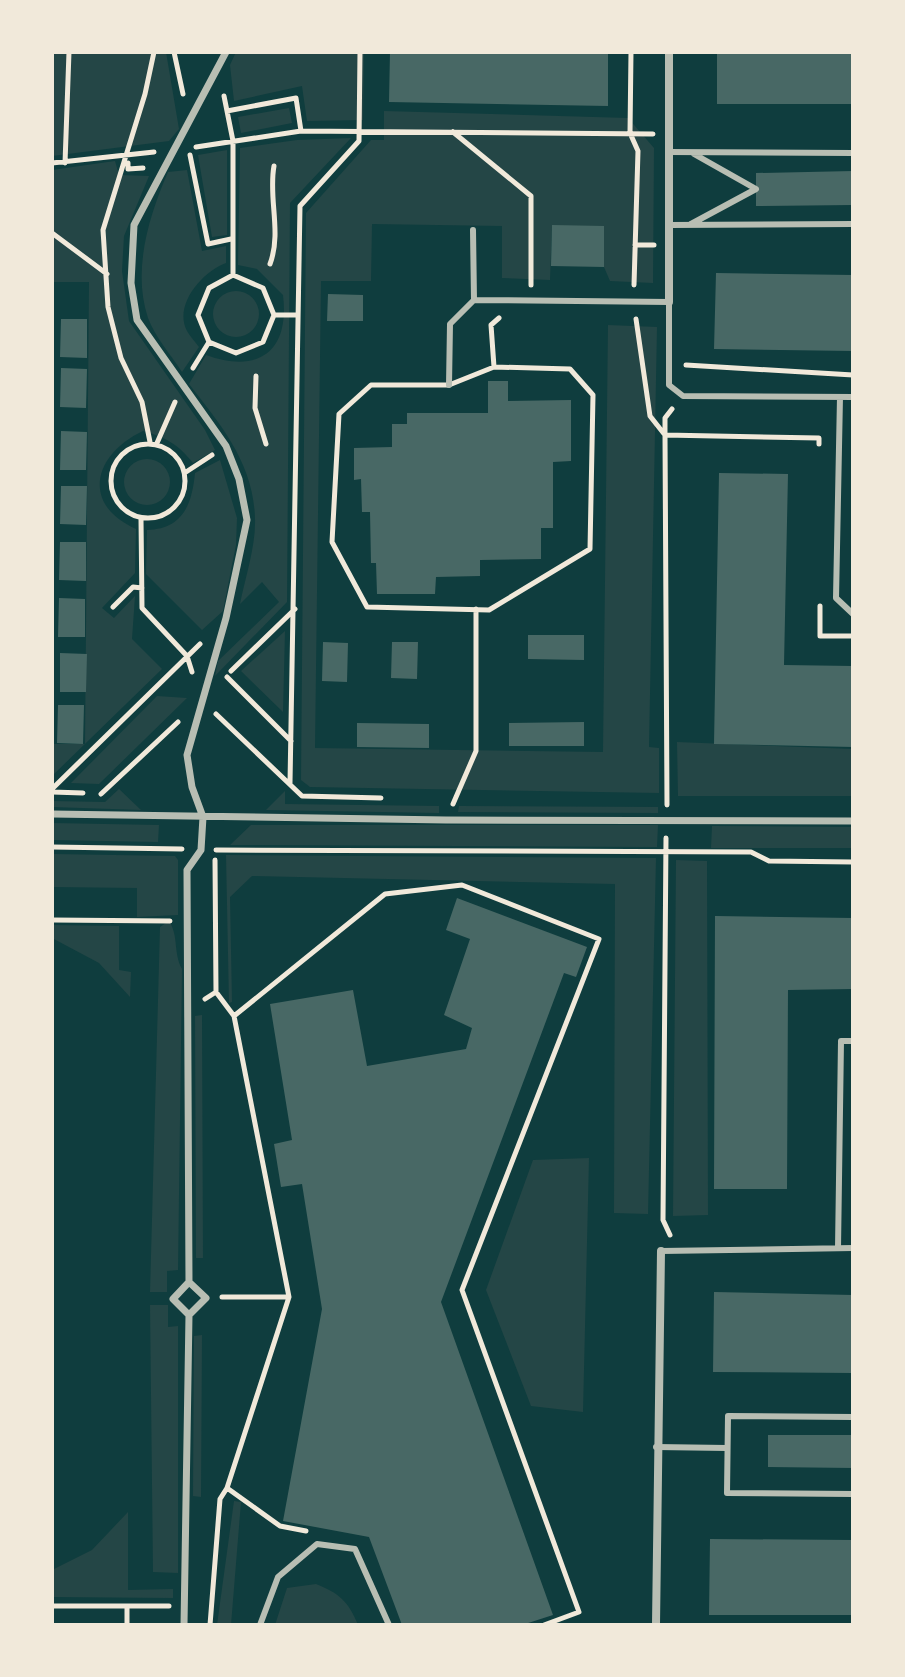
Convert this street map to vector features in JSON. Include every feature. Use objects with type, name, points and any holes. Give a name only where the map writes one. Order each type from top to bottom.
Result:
[{"type":"street","points":[[189,1315],[173,1299],[189,1282],[187,870],[201,850],[203,817],[192,787],[187,755],[226,618],[247,520],[239,479],[226,446],[137,320],[131,283],[134,225],[226,52]]},
{"type":"street","points":[[669,52],[669,302]]},
{"type":"street","points":[[52,814],[446,820],[853,821]]},
{"type":"street","points":[[656,1625],[661,1251]]},
{"type":"street","points":[[184,1625],[189,1315],[206,1298],[189,1282]]},
{"type":"lane","points":[[668,152],[853,153]]},
{"type":"lane","points":[[688,226],[756,189],[690,152]]},
{"type":"lane","points":[[669,225],[853,224]]},
{"type":"lane","points":[[449,385],[450,324],[474,300],[473,230]]},
{"type":"lane","points":[[474,300],[669,302],[669,385],[683,396],[853,397]]},
{"type":"lane","points":[[840,397],[836,598],[853,614]]},
{"type":"lane","points":[[838,1248],[841,1041],[853,1041]]},
{"type":"lane","points":[[661,1251],[853,1248]]},
{"type":"lane","points":[[853,1417],[728,1416],[727,1448],[727,1493],[853,1494]]},
{"type":"lane","points":[[656,1447],[727,1448]]},
{"type":"lane","points":[[260,1625],[278,1577],[317,1544],[355,1549],[389,1625]]},
{"type":"path","points":[[65,163],[69,52]]},
{"type":"path","points":[[154,52],[128,155],[103,230],[108,307],[121,358],[142,402],[154,443]]},
{"type":"path","points":[[290,784],[300,206],[359,141],[360,52]]},
{"type":"path","points":[[631,52],[630,133],[638,151],[634,303],[650,416],[665,435],[819,438],[819,453]]},
{"type":"path","points":[[227,111],[296,98],[301,131]]},
{"type":"path","points":[[231,239],[208,244],[189,148],[301,131],[669,134]]},
{"type":"path","points":[[453,132],[531,196],[531,302]]},
{"type":"path","points":[[233,141],[233,275]]},
{"type":"path","points":[[52,163],[175,150]]},
{"type":"path","points":[[270,264],[275,250],[270,190],[274,166]]},
{"type":"path","points":[[52,233],[105,273],[131,283]]},
{"type":"path","points":[[233,275],[263,288],[274,315],[263,342],[236,353],[209,342],[198,315],[209,288],[233,275]]},
{"type":"path","points":[[274,315],[298,315]]},
{"type":"path","points":[[494,367],[491,325],[501,317]]},
{"type":"path","points":[[621,319],[636,319]]},
{"type":"path","points":[[154,443],[182,385],[209,342]]},
{"type":"path","points":[[684,365],[853,375]]},
{"type":"path","points":[[494,367],[570,369],[593,395],[590,549],[489,610],[367,607],[332,542],[339,414],[371,385],[449,385],[494,367]]},
{"type":"path","points":[[256,376],[255,408],[266,444]]},
{"type":"path","points":[[154,443],[176,454],[186,472],[184,497],[166,515],[141,519],[117,504],[109,476],[123,452],[154,443]]},
{"type":"path","points":[[186,472],[226,446]]},
{"type":"path","points":[[141,519],[142,608],[187,656],[201,699],[302,796],[394,798]]},
{"type":"path","points":[[113,607],[133,587],[142,588]]},
{"type":"path","points":[[820,590],[820,636],[853,636]]},
{"type":"path","points":[[446,852],[446,820],[476,751],[476,609]]},
{"type":"path","points":[[52,789],[226,618]]},
{"type":"path","points":[[225,676],[291,742]]},
{"type":"path","points":[[439,799],[470,799]]},
{"type":"path","points":[[652,803],[683,803]]},
{"type":"path","points":[[52,847],[751,852],[769,861],[853,862]]},
{"type":"path","points":[[201,850],[217,862],[216,992],[234,1016],[289,1297],[227,1488],[220,1499],[210,1625]]},
{"type":"path","points":[[234,1016],[385,894],[462,885],[599,939],[462,1290],[579,1612],[544,1625]]},
{"type":"path","points":[[52,920],[215,921]]},
{"type":"path","points":[[187,1010],[216,992]]},
{"type":"path","points":[[206,1298],[289,1297]]},
{"type":"path","points":[[52,1606],[184,1607],[210,1611]]},
{"type":"path","points":[[127,1606],[127,1625]]},
{"type":"shaded area","points":[[52,52],[166,52],[179,129],[169,141],[52,156]]},
{"type":"shaded area","points":[[236,52],[364,52],[363,120],[307,121],[302,86],[234,101],[230,65]]},
{"type":"shaded area","points":[[289,108],[292,123],[241,133],[238,117]]},
{"type":"shaded area","points":[[384,111],[628,118],[654,148],[653,283],[610,281],[604,267],[552,226],[550,280],[502,278],[502,226],[372,224],[371,281],[321,281],[315,748],[603,752],[608,325],[657,327],[649,747],[659,748],[659,793],[310,787],[301,780],[306,213],[371,140],[384,140]]},
{"type":"shaded area","points":[[351,138],[290,203],[287,602],[215,676],[218,661],[279,602],[262,582],[240,604],[254,540],[255,519],[249,480],[234,446],[189,384],[206,355],[241,362],[255,359],[267,354],[281,331],[283,295],[257,269],[238,265],[240,148],[297,140]]},
{"type":"shaded area","points":[[227,150],[227,235],[212,237],[198,155]]},
{"type":"shaded area","points":[[115,161],[119,175],[149,176],[124,236],[122,271],[129,321],[205,430],[215,450],[193,463],[171,442],[143,431],[113,452],[104,466],[100,479],[101,493],[107,506],[118,519],[136,529],[135,573],[102,608],[114,618],[135,596],[132,639],[162,669],[85,744],[89,282],[52,282],[52,170]]},
{"type":"shaded area","points":[[187,170],[202,251],[226,246],[226,263],[208,273],[187,300],[184,321],[199,347],[182,372],[148,318],[143,300],[142,262],[149,225],[168,172]]},
{"type":"shaded area","points":[[236,291],[253,297],[259,314],[253,331],[236,337],[219,331],[213,314],[219,297]]},
{"type":"shaded area","points":[[147,459],[164,465],[170,482],[164,499],[147,505],[130,499],[124,482],[130,465]]},
{"type":"shaded area","points":[[220,460],[237,518],[236,545],[223,611],[202,630],[146,574],[147,530],[159,529],[177,520],[188,504],[195,473]]},
{"type":"shaded area","points":[[285,631],[283,712],[241,671]]},
{"type":"shaded area","points":[[157,696],[187,698],[99,784],[71,783]]},
{"type":"shaded area","points":[[677,742],[853,749],[853,796],[678,796]]},
{"type":"shaded area","points":[[52,744],[85,744],[52,776]]},
{"type":"shaded area","points":[[119,789],[141,810],[52,807],[52,801],[105,802]]},
{"type":"shaded area","points":[[285,791],[285,804],[439,806],[439,813],[266,810]]},
{"type":"shaded area","points":[[459,806],[658,807],[658,813],[458,812]]},
{"type":"shaded area","points":[[52,823],[159,825],[158,842],[52,840]]},
{"type":"shaded area","points":[[251,825],[658,825],[657,847],[230,845]]},
{"type":"shaded area","points":[[712,826],[853,827],[853,848],[711,848]]},
{"type":"shaded area","points":[[52,854],[175,856],[178,860],[178,915],[137,917],[137,888],[52,887]]},
{"type":"shaded area","points":[[226,855],[656,858],[648,1214],[614,1213],[615,884],[252,876],[230,897],[232,1002],[229,1003]]},
{"type":"shaded area","points":[[676,860],[707,861],[708,1215],[673,1216]]},
{"type":"shaded area","points":[[169,921],[182,969],[178,1270],[167,1271],[167,1292],[150,1292],[160,927]]},
{"type":"shaded area","points":[[52,925],[119,926],[119,970],[131,972],[130,997],[99,963],[52,938]]},
{"type":"shaded area","points":[[202,1015],[203,1258],[196,1258],[195,1016]]},
{"type":"shaded area","points":[[589,1158],[583,1412],[531,1406],[486,1290],[533,1160]]},
{"type":"shaded area","points":[[150,1305],[168,1305],[168,1327],[178,1326],[178,1573],[153,1572]]},
{"type":"shaded area","points":[[202,1335],[201,1497],[193,1496],[194,1336]]},
{"type":"shaded area","points":[[234,1501],[241,1502],[231,1625],[217,1625]]},
{"type":"shaded area","points":[[128,1512],[128,1590],[173,1589],[173,1598],[52,1597],[52,1570],[92,1550]]},
{"type":"shaded area","points":[[316,1584],[342,1599],[358,1625],[275,1625],[287,1588]]},
{"type":"building","points":[[390,52],[608,52],[608,106],[389,102]]},
{"type":"building","points":[[717,52],[853,52],[853,104],[717,104]]},
{"type":"building","points":[[853,171],[853,205],[756,206],[756,173]]},
{"type":"building","points":[[552,225],[604,226],[604,267],[551,266]]},
{"type":"building","points":[[716,273],[853,275],[853,351],[714,349]]},
{"type":"building","points":[[328,294],[363,295],[363,321],[327,321]]},
{"type":"building","points":[[61,319],[87,319],[87,358],[60,357]]},
{"type":"building","points":[[61,368],[87,369],[86,408],[60,407]]},
{"type":"building","points":[[488,381],[508,381],[508,401],[571,400],[571,461],[553,462],[553,528],[541,528],[541,559],[480,560],[480,576],[436,577],[435,594],[377,594],[376,563],[371,563],[370,512],[362,512],[361,479],[354,480],[354,448],[392,447],[392,424],[407,424],[407,413],[488,413]]},
{"type":"building","points":[[61,431],[87,432],[86,470],[60,470]]},
{"type":"building","points":[[719,473],[788,474],[784,665],[853,666],[853,747],[714,744]]},
{"type":"building","points":[[61,486],[87,486],[86,525],[60,524]]},
{"type":"building","points":[[60,542],[86,542],[86,581],[59,580]]},
{"type":"building","points":[[59,598],[85,599],[85,637],[58,637]]},
{"type":"building","points":[[528,635],[584,635],[584,660],[528,659]]},
{"type":"building","points":[[323,642],[348,643],[347,682],[322,681]]},
{"type":"building","points":[[392,642],[418,642],[417,679],[391,678]]},
{"type":"building","points":[[60,653],[87,654],[86,692],[60,692]]},
{"type":"building","points":[[58,705],[84,705],[83,744],[57,743]]},
{"type":"building","points":[[584,722],[584,746],[509,746],[509,723]]},
{"type":"building","points":[[357,723],[429,724],[429,748],[357,747]]},
{"type":"building","points":[[457,898],[587,947],[576,977],[564,973],[441,1302],[553,1615],[522,1625],[402,1625],[369,1537],[283,1521],[322,1309],[302,1184],[281,1187],[274,1144],[292,1140],[270,1004],[353,990],[367,1066],[466,1049],[472,1028],[444,1015],[470,939],[446,930]]},
{"type":"building","points":[[715,916],[853,918],[853,989],[788,990],[787,1189],[714,1189]]},
{"type":"building","points":[[714,1292],[853,1295],[853,1373],[713,1372]]},
{"type":"building","points":[[768,1435],[853,1435],[853,1468],[768,1467]]},
{"type":"building","points":[[710,1539],[853,1540],[853,1615],[709,1615]]}]
